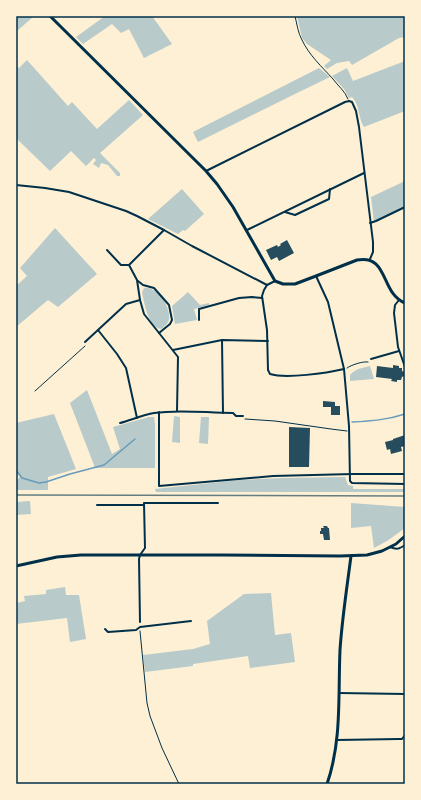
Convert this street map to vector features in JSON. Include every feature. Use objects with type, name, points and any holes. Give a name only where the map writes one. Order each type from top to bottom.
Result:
[{"type":"street","points":[[50,16],[206,171],[233,207],[275,281],[283,284],[293,284],[364,258],[378,265],[391,291],[399,300],[405,303]]},
{"type":"street","points":[[206,171],[345,102],[352,102],[358,118],[374,249],[370,260]]},
{"type":"street","points":[[246,230],[364,173]]},
{"type":"street","points":[[16,185],[69,192],[126,211],[267,285]]},
{"type":"street","points":[[284,212],[295,215],[329,199],[330,189]]},
{"type":"street","points":[[370,223],[405,207]]},
{"type":"street","points":[[107,250],[121,265],[129,265],[164,230]]},
{"type":"street","points":[[129,265],[137,280],[144,314],[178,357],[177,411]]},
{"type":"street","points":[[316,276],[328,302],[344,369],[349,430],[350,481],[352,483],[405,484]]},
{"type":"street","points":[[137,280],[143,285],[154,288],[169,305],[172,320],[170,324],[159,333]]},
{"type":"street","points":[[275,281],[267,285],[262,298],[267,330],[268,370],[270,374],[296,376],[344,369]]},
{"type":"street","points":[[199,320],[199,309],[239,298],[262,298]]},
{"type":"street","points":[[85,342],[126,304],[140,300]]},
{"type":"street","points":[[399,300],[395,306],[394,313],[399,351],[405,368]]},
{"type":"street","points":[[98,330],[126,368],[137,418]]},
{"type":"street","points":[[173,350],[222,340],[268,341]]},
{"type":"street","points":[[222,340],[223,413]]},
{"type":"street","points":[[371,359],[399,351]]},
{"type":"street","points":[[120,423],[159,412],[177,411],[233,413],[236,416],[243,416]]},
{"type":"street","points":[[159,412],[158,486],[273,476],[405,474]]},
{"type":"street","points":[[140,622],[139,559],[144,548],[144,503],[218,503]]},
{"type":"street","points":[[97,505],[144,506]]},
{"type":"street","points":[[16,566],[57,557],[69,556],[368,555],[382,551],[396,544],[405,536]]},
{"type":"street","points":[[390,547],[397,550],[405,545]]},
{"type":"street","points":[[327,784],[332,769],[337,740],[340,649],[351,556]]},
{"type":"street","points":[[105,630],[112,632],[136,630],[140,627],[191,621]]},
{"type":"street","points":[[339,693],[405,694]]},
{"type":"street","points":[[337,740],[402,739],[405,735]]},
{"type":"path","points":[[295,16],[302,40],[318,63],[343,90],[349,101]]},
{"type":"path","points":[[35,391],[85,346],[85,342]]},
{"type":"path","points":[[344,369],[364,361],[368,362],[371,359]]},
{"type":"path","points":[[243,416],[245,419],[349,430]]},
{"type":"path","points":[[140,627],[147,704],[162,748],[179,784]]},
{"type":"shaded area","points":[[16,16],[34,16],[16,32]]},
{"type":"shaded area","points":[[105,16],[152,16],[172,44],[144,58],[129,29],[121,33],[112,24],[83,44],[76,37]]},
{"type":"shaded area","points":[[297,16],[405,16],[405,37],[399,38],[352,65],[349,61],[337,63],[327,69],[324,66],[331,60],[307,44],[302,38]]},
{"type":"shaded area","points":[[27,60],[68,106],[72,102],[97,129],[129,100],[143,115],[100,153],[120,173],[120,176],[117,176],[108,165],[101,163],[99,168],[93,164],[96,160],[94,158],[86,166],[71,151],[50,171],[16,138],[16,65],[19,68]]},
{"type":"shaded area","points":[[405,61],[405,111],[364,127],[355,100],[352,97],[349,98],[344,89],[332,76],[347,68],[353,81]]},
{"type":"shaded area","points":[[319,68],[330,77],[198,142],[193,132]]},
{"type":"shaded area","points":[[405,181],[405,206],[374,222],[371,197]]},
{"type":"shaded area","points":[[182,189],[204,214],[185,231],[183,230],[178,234],[148,219]]},
{"type":"shaded area","points":[[55,228],[97,274],[58,307],[48,300],[16,327],[16,286],[27,276],[20,268]]},
{"type":"shaded area","points":[[144,288],[154,290],[162,298],[168,309],[169,321],[161,329],[153,324],[147,314],[142,292]]},
{"type":"shaded area","points":[[188,292],[200,305],[209,303],[209,305],[194,309],[197,320],[175,324],[172,306]]},
{"type":"shaded area","points":[[370,366],[374,379],[350,381],[350,375],[353,372]]},
{"type":"shaded area","points":[[87,390],[112,454],[120,449],[113,427],[154,417],[155,468],[94,467],[70,403]]},
{"type":"shaded area","points":[[54,414],[76,469],[48,477],[48,490],[16,490],[16,481],[20,477],[16,472],[16,423]]},
{"type":"shaded area","points":[[174,416],[180,417],[180,443],[172,442]]},
{"type":"shaded area","points":[[201,417],[209,417],[208,444],[199,443]]},
{"type":"shaded area","points":[[345,477],[348,485],[353,486],[353,489],[405,489],[405,492],[156,492],[155,489],[239,480]]},
{"type":"shaded area","points":[[30,501],[31,514],[16,515],[16,502]]},
{"type":"shaded area","points":[[351,503],[405,507],[405,528],[374,548],[371,526],[351,528]]},
{"type":"shaded area","points":[[65,587],[66,595],[79,595],[86,639],[70,642],[67,618],[16,624],[16,610],[18,609],[17,603],[25,601],[24,596],[46,594],[46,590]]},
{"type":"shaded area","points":[[271,593],[275,635],[291,633],[295,662],[250,668],[248,656],[193,664],[193,666],[145,672],[143,655],[193,649],[210,644],[207,621],[244,594]]},
{"type":"building","points":[[287,240],[294,253],[279,261],[277,257],[271,260],[266,250],[277,245],[278,247]]},
{"type":"building","points":[[393,365],[402,368],[402,371],[405,374],[401,380],[397,380],[397,382],[391,381],[392,379],[376,377],[377,366],[393,368]]},
{"type":"building","points":[[323,401],[335,402],[335,406],[340,406],[340,415],[331,415],[331,407],[323,407]]},
{"type":"building","points":[[289,427],[310,428],[309,467],[289,467]]},
{"type":"building","points":[[405,435],[405,446],[401,447],[402,451],[391,454],[390,449],[387,450],[385,442]]},
{"type":"building","points":[[323,526],[327,526],[329,528],[330,540],[324,540],[323,534],[320,534],[321,528],[324,528]]},
{"type":"waterway","points":[[352,422],[372,421],[405,414]]},
{"type":"waterway","points":[[16,470],[22,478],[39,483],[46,482],[104,465],[135,439]]},
{"type":"railway","points":[[16,495],[405,496]]}]
